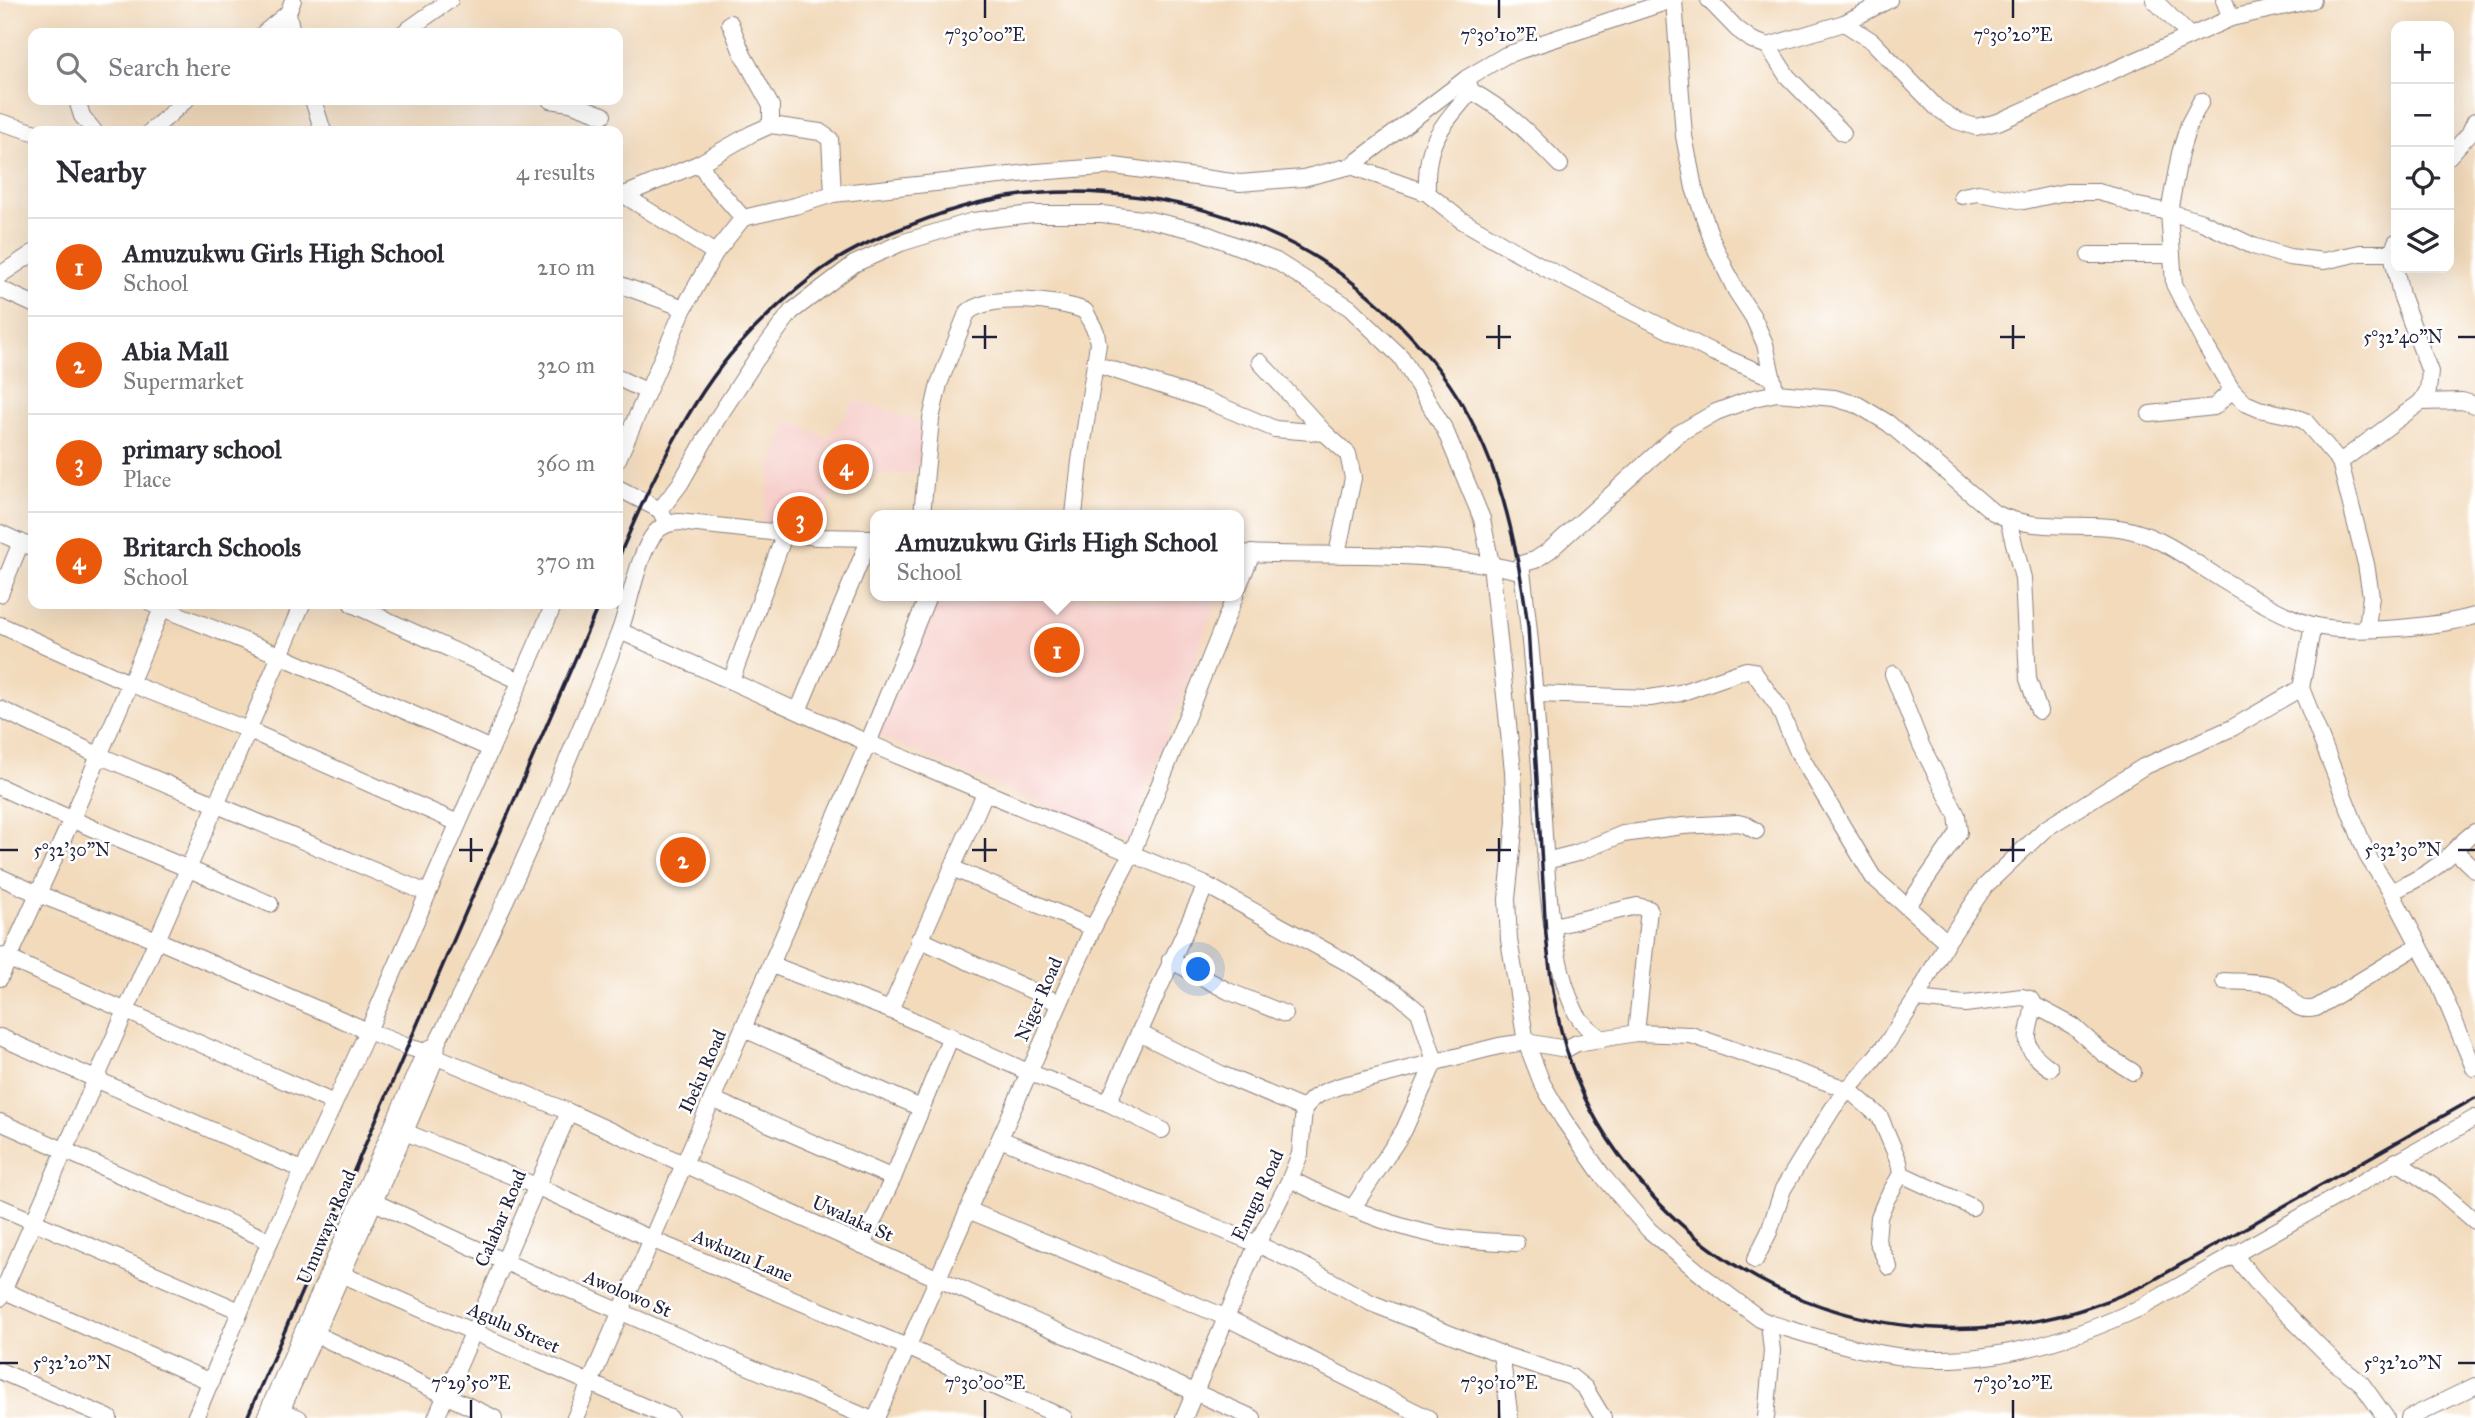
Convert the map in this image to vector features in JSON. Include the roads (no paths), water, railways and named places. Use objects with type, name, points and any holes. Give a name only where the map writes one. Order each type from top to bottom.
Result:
[{"type":"street","points":[[411,28],[450,0]]},
{"type":"street","points":[[623,446],[684,308],[715,253],[743,218],[833,194],[1114,166],[1240,183],[1303,178],[1351,166],[1506,55],[1673,0],[1684,136],[1694,188],[1713,243],[1765,344],[1777,393]]},
{"type":"street","points":[[1709,0],[1737,29],[1752,40],[1768,46],[1787,76],[1843,133]]},
{"type":"street","points":[[1768,46],[1844,23],[1889,0]]},
{"type":"street","points":[[2154,0],[2190,36]]},
{"type":"street","points":[[2224,0],[2231,18]]},
{"type":"street","points":[[1844,23],[1872,41],[1937,107],[1957,121],[1976,127],[1998,122],[2231,18],[2313,0]]},
{"type":"street","points":[[269,28],[291,7]]},
{"type":"street","points":[[291,7],[292,28]]},
{"type":"street","points":[[730,23],[743,55],[771,106],[771,125]]},
{"type":"street","points":[[1469,84],[1521,124],[1560,165]]},
{"type":"street","points":[[1427,193],[1426,171],[1431,150],[1440,127],[1469,84]]},
{"type":"street","points":[[2201,101],[2189,124],[2180,153],[2169,212],[2172,274],[2178,294],[2232,390],[2245,403],[2259,410],[2305,421],[2340,462],[2366,564],[2371,596],[2364,629]]},
{"type":"street","points":[[79,105],[89,126]]},
{"type":"street","points":[[157,126],[180,105]]},
{"type":"street","points":[[315,105],[321,126]]},
{"type":"street","points":[[576,105],[603,115]]},
{"type":"street","points":[[2454,150],[2469,134],[2475,121]]},
{"type":"street","points":[[0,122],[28,130]]},
{"type":"street","points":[[623,193],[700,163],[771,125],[820,132],[830,139],[833,194]]},
{"type":"street","points":[[700,163],[710,180],[743,218]]},
{"type":"street","points":[[1351,166],[1427,193],[1461,220],[1543,267],[1712,352],[1771,377]]},
{"type":"street","points":[[1962,196],[1978,193],[2024,201],[2066,192],[2098,192],[2133,205],[2169,212],[2223,230],[2253,246],[2289,257],[2324,261],[2391,248]]},
{"type":"street","points":[[623,195],[715,253]]},
{"type":"street","points":[[433,1050],[487,944],[532,841],[620,631],[646,551],[717,419],[791,313],[854,264],[901,243],[974,220],[1032,214],[1102,214],[1150,220],[1198,231],[1276,261],[1350,308],[1401,357],[1445,430],[1482,519],[1491,564],[1513,771],[1515,821],[1507,900],[1509,940],[1525,1042],[1542,1083],[1609,1184],[1649,1230],[1760,1319],[1830,1341],[1889,1354],[1930,1359],[2011,1352],[2073,1335],[2144,1306],[2475,1118]]},
{"type":"street","points":[[2089,255],[2172,255]]},
{"type":"street","points":[[0,275],[28,256]]},
{"type":"street","points":[[2340,462],[2421,402],[2428,390],[2430,372],[2401,295],[2398,273]]},
{"type":"street","points":[[623,286],[684,308]]},
{"type":"street","points":[[0,289],[28,302]]},
{"type":"street","points":[[922,510],[931,419],[939,384],[967,313],[989,302],[1057,303],[1085,311],[1096,332],[1098,344],[1075,510]]},
{"type":"street","points":[[1260,362],[1325,433],[1348,454],[1353,478],[1337,554]]},
{"type":"street","points":[[1095,364],[1206,400],[1275,429],[1325,433]]},
{"type":"street","points":[[623,380],[646,391]]},
{"type":"street","points":[[2150,414],[2214,407],[2232,390]]},
{"type":"street","points":[[1521,564],[1550,551],[1678,434],[1716,412],[1777,393],[1833,398],[1858,405],[1888,423],[1993,512],[2008,520],[2037,526],[2100,526],[2135,531],[2164,544],[2228,583],[2313,625],[2364,629],[2418,626],[2475,616]]},
{"type":"street","points":[[2421,402],[2462,401],[2475,405]]},
{"type":"street","points":[[623,491],[663,517],[817,537],[870,538]]},
{"type":"street","points":[[2008,520],[2023,578],[2028,679],[2039,711]]},
{"type":"street","points":[[0,533],[27,545],[0,594]]},
{"type":"street","points":[[730,681],[785,533]]},
{"type":"street","points":[[798,710],[870,545]]},
{"type":"street","points":[[1245,553],[1401,555],[1491,564],[1520,571],[1521,564]]},
{"type":"street","points":[[1521,564],[1536,694],[1546,861],[1554,926],[1562,971],[1577,1014],[1583,1023],[1602,1039]]},
{"type":"street","name":"Ibeku Road","points":[[575,1418],[868,743],[926,601]]},
{"type":"street","name":"Niger Road","points":[[876,1418],[1059,1003],[1093,928],[1132,853],[1233,601]]},
{"type":"street","points":[[0,978],[4,957],[38,894],[71,821],[157,609]]},
{"type":"street","points":[[169,609],[491,749]]},
{"type":"street","points":[[211,1382],[1,1293],[300,609]]},
{"type":"street","points":[[363,609],[520,681]]},
{"type":"street","points":[[195,1418],[270,1241],[368,1031],[549,609]]},
{"type":"street","points":[[0,625],[458,823]]},
{"type":"street","points":[[2313,625],[2301,688],[2368,857],[2391,892],[2443,994],[2473,1068]]},
{"type":"street","points":[[620,631],[868,743],[1206,885],[1398,994],[1419,1012],[1435,1061],[1404,1130],[1352,1209]]},
{"type":"street","points":[[1536,694],[1650,698],[1680,693],[1746,670],[1753,671],[1778,706],[1798,752],[1873,877],[1947,942]]},
{"type":"street","points":[[1894,674],[1921,745],[1960,826],[1953,842],[1907,907]]},
{"type":"street","points":[[1755,1260],[1769,1232],[1783,1189],[1833,1108],[1887,1043],[1916,999],[1947,942],[1985,886],[2045,829],[2143,766],[2232,728],[2301,688]]},
{"type":"street","points":[[0,709],[98,755],[427,893]]},
{"type":"street","points":[[0,787],[71,821],[270,904]]},
{"type":"street","points":[[890,1010],[985,793]]},
{"type":"street","points":[[1546,861],[1577,853],[1623,834],[1649,830],[1738,823],[1746,824],[1756,831]]},
{"type":"street","points":[[2391,892],[2434,869],[2455,851],[2463,839],[2475,832]]},
{"type":"street","points":[[2455,851],[2475,870]]},
{"type":"street","points":[[952,868],[1093,928]]},
{"type":"street","name":"Uwalaka St","points":[[0,877],[157,940],[408,1047],[433,1050],[862,1245],[1253,1418]]},
{"type":"street","points":[[1108,1103],[1206,885]]},
{"type":"street","points":[[1554,926],[1637,906],[1650,909],[1636,1033]]},
{"type":"street","points":[[919,939],[1059,1003]]},
{"type":"street","points":[[2224,981],[2274,985],[2298,1008],[2305,1011],[2316,1008],[2419,946]]},
{"type":"street","points":[[4,957],[334,1103]]},
{"type":"street","points":[[1170,960],[1228,991],[1285,1014]]},
{"type":"street","points":[[772,965],[890,1010],[1028,1072],[1108,1103],[1162,1130]]},
{"type":"street","points":[[1916,999],[1965,1004],[2022,997],[2030,999],[2034,1005],[2073,1026],[2104,1054],[2133,1072]]},
{"type":"street","points":[[2034,1005],[2027,1042],[2029,1051],[2050,1068]]},
{"type":"street","points":[[744,1029],[921,1108]]},
{"type":"street","points":[[1139,1033],[1221,1074],[1304,1109],[1309,1101],[1320,1093],[1340,1086],[1435,1061],[1525,1042],[1566,1049],[1577,1044],[1636,1033],[1691,1035],[1849,1090],[1880,1117],[1899,1162],[1900,1174],[1879,1217],[1877,1241],[1889,1267]]},
{"type":"street","points":[[862,1245],[893,1178],[951,1036]]},
{"type":"street","points":[[0,1037],[302,1170]]},
{"type":"street","name":"Umuwaya Road","points":[[273,1413],[315,1334],[405,1132],[433,1050]]},
{"type":"street","name":"Umuwaya Road","points":[[273,1413],[433,1050]]},
{"type":"street","points":[[712,1098],[893,1178]]},
{"type":"street","name":"Enugu Road","points":[[1184,1418],[1257,1244],[1300,1154],[1304,1109]]},
{"type":"street","name":"Calabar Road","points":[[436,1418],[569,1112]]},
{"type":"street","points":[[0,1122],[270,1241]]},
{"type":"street","name":"Awkuzu Lane","points":[[405,1132],[907,1347],[1064,1418]]},
{"type":"street","points":[[1000,1139],[1257,1244],[1308,1268],[1371,1303],[1501,1354],[1571,1377],[1584,1388],[1603,1418]]},
{"type":"street","points":[[2396,1161],[2440,1191],[2475,1221]]},
{"type":"street","points":[[1900,1174],[1972,1207]]},
{"type":"street","points":[[1290,1179],[1352,1209],[1390,1223],[1438,1236],[1516,1244]]},
{"type":"street","name":"Awolowo St","points":[[374,1202],[505,1262],[868,1418]]},
{"type":"street","points":[[0,1207],[240,1311]]},
{"type":"street","points":[[968,1210],[1225,1317],[1428,1418]]},
{"type":"street","points":[[2233,1254],[2263,1291],[2336,1363],[2361,1383],[2386,1418]]},
{"type":"street","name":"Agulu Street","points":[[341,1275],[670,1418]]},
{"type":"street","points":[[1766,1418],[1772,1351],[1769,1323]]},
{"type":"street","points":[[315,1334],[494,1418]]},
{"type":"street","points":[[1501,1354],[1510,1418]]},
{"type":"street","points":[[0,1371],[109,1418]]},
{"type":"street","points":[[2409,1418],[2475,1386]]},
{"type":"street","points":[[273,1413],[299,1418]]},
{"type":"railway","points":[[623,548],[670,447],[720,368],[746,337],[782,302],[848,253],[951,210],[1024,195],[1104,193],[1185,205],[1224,216],[1296,246],[1350,281],[1384,309],[1414,340],[1451,386],[1470,417],[1498,483],[1523,589],[1528,626],[1546,935],[1560,1027],[1570,1063],[1584,1096],[1611,1143],[1655,1199],[1697,1238],[1743,1270],[1791,1295],[1843,1313],[1896,1324],[1951,1328],[2007,1325],[2063,1315],[2143,1286],[2475,1098]]},
{"type":"railway","points":[[247,1418],[597,609]]},
{"type":"place","name":"Britarch Schools","points":[[846,467]]},
{"type":"place","name":"primary school","points":[[800,519]]},
{"type":"place","name":"Amuzukwu Girls High School","points":[[1057,650]]},
{"type":"place","name":"Abia Mall","points":[[683,860]]}]
